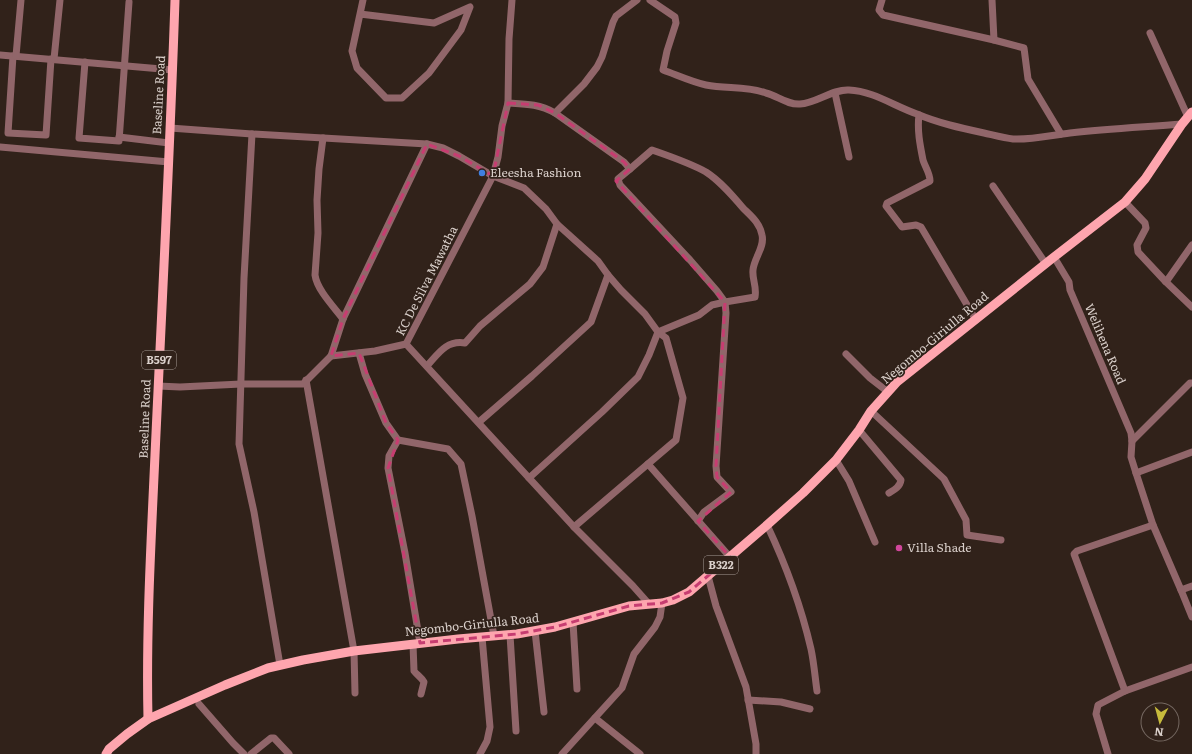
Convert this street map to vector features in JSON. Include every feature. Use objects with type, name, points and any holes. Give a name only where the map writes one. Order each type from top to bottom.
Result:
[{"type":"main road","name":"Baseline Road","points":[[148,719],[147,638],[166,236],[175,0]]},
{"type":"main road","name":"Negombo-Giriulla Road","points":[[106,754],[109,749],[127,734],[148,719],[268,668],[354,651],[416,643],[510,635],[535,631],[555,627],[629,606],[662,603],[689,592],[803,493],[836,460],[859,430],[871,411],[897,382],[1125,202],[1145,178],[1182,124],[1190,115]]},
{"type":"street","points":[[21,0],[14,56],[8,133],[46,135],[60,0]]},
{"type":"street","points":[[360,14],[434,23],[470,7],[461,30],[429,73],[402,98],[386,98],[357,68],[352,51],[363,0]]},
{"type":"street","name":"KC De Silva Mawatha","points":[[512,0],[509,39],[508,103],[502,126],[498,157],[493,176],[406,344],[574,527],[649,604]]},
{"type":"street","points":[[555,113],[584,84],[597,67],[616,16],[637,0]]},
{"type":"street","points":[[650,0],[675,17],[676,23],[667,51],[663,70],[706,85],[766,92],[786,102],[798,105],[848,90],[869,93],[919,115],[961,128],[1013,139],[1029,139],[1110,129],[1182,124]]},
{"type":"street","points":[[882,0],[879,10],[883,15],[1024,48],[1028,79],[1060,134]]},
{"type":"street","points":[[992,0],[994,40]]},
{"type":"street","points":[[85,62],[79,138],[119,141],[129,2]]},
{"type":"street","points":[[1150,33],[1190,115]]},
{"type":"street","points":[[0,55],[173,70]]},
{"type":"street","points":[[835,93],[849,157]]},
{"type":"street","points":[[508,103],[538,105],[546,108],[624,162],[630,169]]},
{"type":"street","points":[[919,115],[918,127],[924,161],[930,176],[930,181],[887,202],[886,206],[902,227],[916,225],[921,227],[976,320]]},
{"type":"street","points":[[170,128],[427,144],[443,148],[493,176],[524,188],[546,209],[557,224],[598,262],[621,290],[645,314],[658,332],[666,338],[683,398],[676,440],[574,527]]},
{"type":"street","points":[[252,134],[244,278],[239,444],[254,512],[280,665]]},
{"type":"street","points":[[119,137],[169,143]]},
{"type":"street","points":[[323,138],[317,200],[318,233],[315,275],[321,289],[343,319]]},
{"type":"street","points":[[158,386],[180,387],[241,384],[302,384],[331,356],[343,319],[427,144]]},
{"type":"street","points":[[0,146],[169,162]]},
{"type":"street","points":[[529,478],[602,412],[638,377],[658,332],[699,315],[712,305],[725,302],[755,297],[756,290],[753,279],[753,269],[761,249],[763,236],[759,224],[720,183],[706,172],[675,158],[652,150],[618,179],[620,185],[718,291],[725,302],[726,312],[716,466],[717,477],[731,492],[704,512],[698,521]]},
{"type":"street","points":[[993,186],[1046,264]]},
{"type":"street","points":[[1125,202],[1145,223],[1146,228],[1137,245],[1138,252],[1166,282],[1192,306]]},
{"type":"street","points":[[427,366],[447,345],[459,342],[465,343],[480,326],[530,284],[543,267],[557,224]]},
{"type":"street","points":[[1166,282],[1192,245]]},
{"type":"street","name":"Welihena Road","points":[[1054,257],[1069,282],[1070,290],[1131,433],[1131,457],[1153,525],[1192,618]]},
{"type":"street","points":[[478,422],[532,376],[591,322],[608,274]]},
{"type":"street","points":[[331,356],[375,351],[406,344]]},
{"type":"street","points":[[359,353],[365,374],[386,423],[398,440],[448,449],[461,464],[494,636]]},
{"type":"street","points":[[846,354],[870,378],[888,392]]},
{"type":"street","points":[[306,380],[354,651],[355,693]]},
{"type":"street","points":[[1132,441],[1190,383],[1192,383]]},
{"type":"street","points":[[871,411],[944,479],[966,520],[967,535],[1001,540]]},
{"type":"street","points":[[859,430],[901,480],[897,488],[889,493]]},
{"type":"street","points":[[398,440],[389,456],[388,468],[405,553],[416,643],[414,671],[422,678],[424,682],[421,694]]},
{"type":"street","points":[[1136,473],[1192,452]]},
{"type":"street","points":[[836,460],[849,481],[875,542]]},
{"type":"street","points":[[648,464],[730,557]]},
{"type":"street","points":[[767,525],[779,550],[798,600],[811,650],[817,691]]},
{"type":"street","points":[[1125,691],[1074,554],[1077,551],[1153,525]]},
{"type":"street","points":[[708,576],[716,606],[746,687],[756,744],[756,754]]},
{"type":"street","points":[[1181,590],[1192,586]]},
{"type":"street","points":[[562,754],[622,688],[634,654],[660,617],[662,603]]},
{"type":"street","points":[[572,622],[577,689]]},
{"type":"street","points":[[535,631],[544,712]]},
{"type":"street","points":[[510,635],[516,731]]},
{"type":"street","points":[[480,754],[487,741],[490,727],[482,637]]},
{"type":"street","points":[[1108,754],[1096,714],[1098,706],[1125,691],[1192,667]]},
{"type":"street","points":[[748,700],[782,702],[810,709]]},
{"type":"street","points":[[198,704],[244,754]]},
{"type":"street","points":[[595,718],[640,754]]},
{"type":"street","points":[[251,754],[271,738],[274,738],[289,754]]},
{"type":"highlighted area","points":[[508,103],[538,105],[555,113],[624,162],[630,169],[616,181],[725,302],[716,466],[717,477],[731,492],[698,521],[730,557],[689,592],[662,603],[629,606],[555,627],[517,634],[420,643],[388,468],[398,440],[386,423],[359,353],[331,356],[343,319],[427,144],[459,156],[493,176]]},
{"type":"place","name":"Eleesha Fashion","points":[[482,173]]},
{"type":"place","name":"Villa Shade","points":[[899,548]]}]
